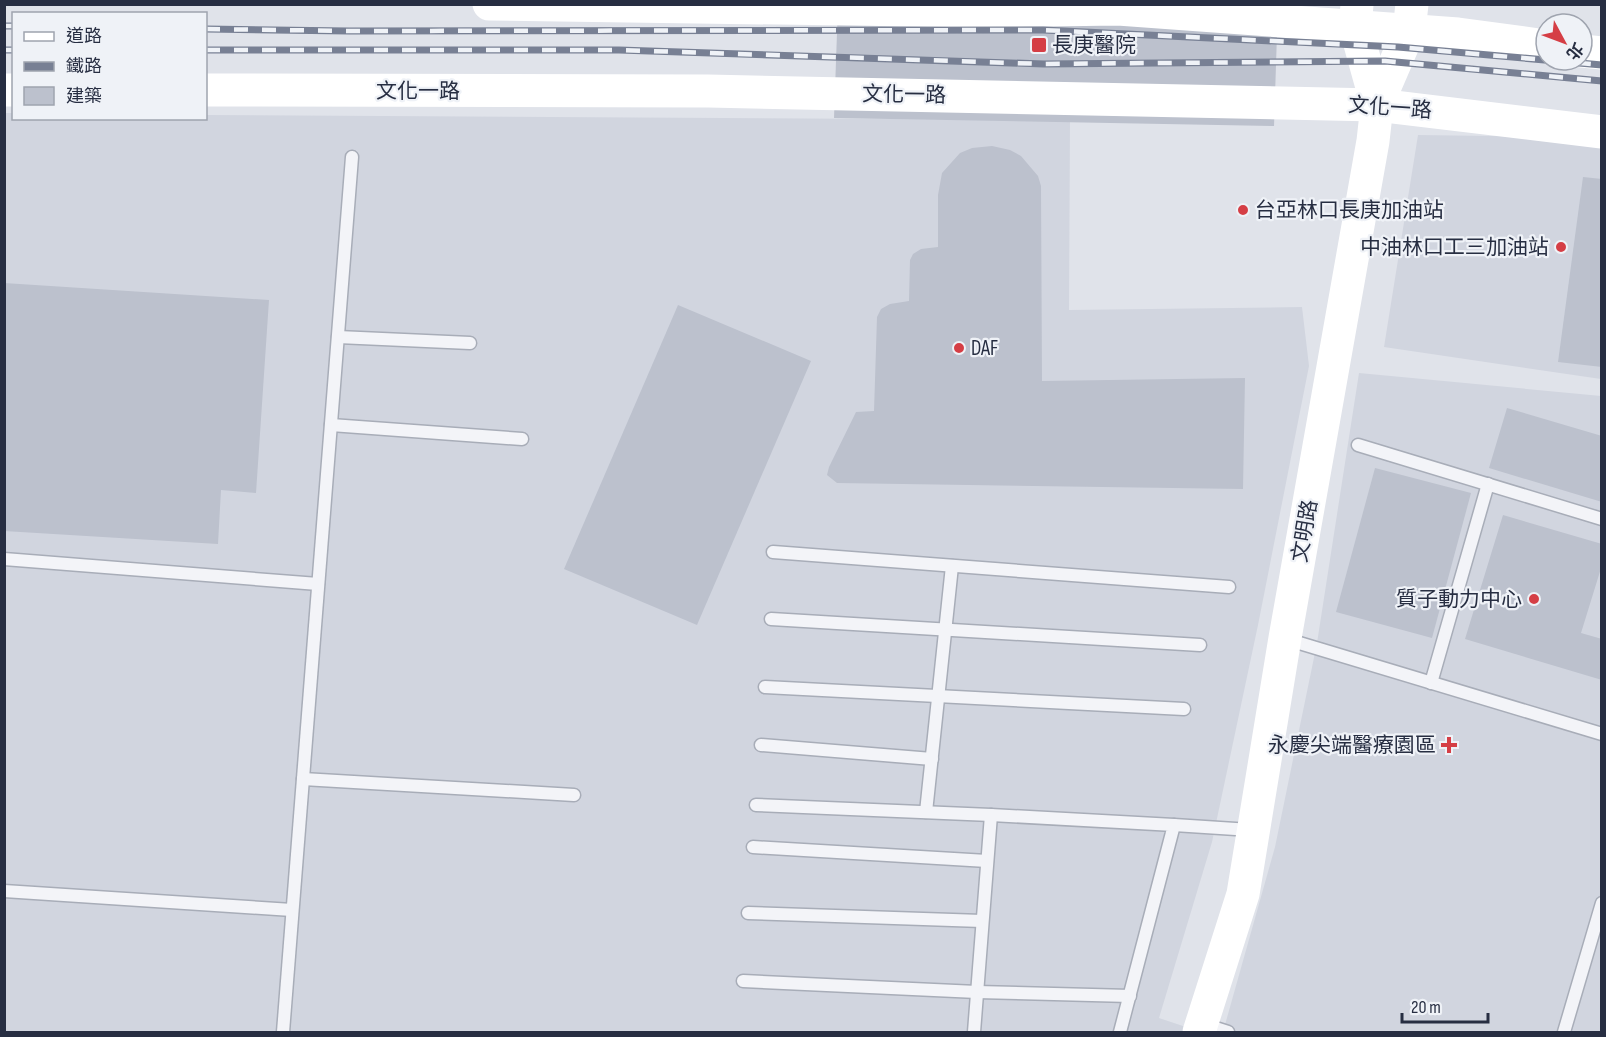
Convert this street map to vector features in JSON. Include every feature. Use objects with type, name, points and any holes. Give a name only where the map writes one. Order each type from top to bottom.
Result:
[{"type":"street","points":[[489,4],[983,11],[1118,9],[1356,15],[1411,18],[1458,34],[1534,44]]},
{"type":"street","points":[[1356,15],[1377,105]]},
{"type":"street","name":"文明路","points":[[1209,1029],[1243,894],[1285,638],[1373,141],[1377,105],[1411,18]]},
{"type":"street","name":"文化一路","points":[[207,90],[720,91],[1377,105],[1602,132]]},
{"type":"lane","points":[[283,1032],[352,157]]},
{"type":"lane","points":[[338,337],[470,344]]},
{"type":"lane","points":[[331,425],[522,439]]},
{"type":"lane","points":[[1358,445],[1602,519]]},
{"type":"lane","points":[[1431,683],[1488,484]]},
{"type":"lane","points":[[773,552],[1229,587]]},
{"type":"lane","points":[[4,559],[318,584]]},
{"type":"lane","points":[[926,812],[952,566]]},
{"type":"lane","points":[[771,619],[1200,645]]},
{"type":"lane","points":[[1285,638],[1602,734]]},
{"type":"lane","points":[[765,687],[1184,709]]},
{"type":"lane","points":[[761,745],[932,759]]},
{"type":"lane","points":[[303,778],[574,795]]},
{"type":"lane","points":[[756,805],[1254,830]]},
{"type":"lane","points":[[974,1032],[991,815]]},
{"type":"lane","points":[[1120,1032],[1174,825]]},
{"type":"lane","points":[[753,847],[987,861]]},
{"type":"lane","points":[[4,891],[292,910]]},
{"type":"lane","points":[[1564,1032],[1602,903]]},
{"type":"lane","points":[[748,913],[982,921]]},
{"type":"lane","points":[[743,981],[977,992],[1130,996]]},
{"type":"shaded area","points":[[4,113],[12,113],[12,120],[207,120],[207,115],[1070,120],[1069,310],[1302,307],[1309,366],[1258,625],[1212,842],[1159,1018],[1201,1032],[5,1032]]},
{"type":"shaded area","points":[[1418,135],[1554,137],[1601,145],[1601,379],[1384,347]]},
{"type":"shaded area","name":"永慶尖端醫療園區","points":[[1359,373],[1601,396],[1601,1032],[1223,1032],[1275,847],[1317,643]]},
{"type":"building","points":[[838,4],[1278,4],[1274,126],[834,118]]},
{"type":"building","name":"DAF","points":[[992,146],[1010,150],[1021,156],[1038,176],[1041,186],[1042,381],[1245,378],[1243,489],[837,483],[827,475],[856,412],[874,411],[877,317],[881,309],[890,304],[909,301],[910,260],[913,254],[921,249],[938,247],[938,195],[942,173],[960,153],[972,148]]},
{"type":"building","points":[[1583,177],[1602,179],[1602,367],[1558,362]]},
{"type":"building","points":[[4,283],[269,300],[256,493],[221,490],[218,544],[4,531]]},
{"type":"building","points":[[678,305],[811,361],[697,625],[564,569]]},
{"type":"building","points":[[1507,408],[1602,436],[1602,502],[1489,468]]},
{"type":"building","points":[[1375,468],[1471,493],[1432,638],[1336,612]]},
{"type":"building","name":"質子動力中心","points":[[1503,515],[1602,544],[1602,565],[1581,633],[1602,639],[1602,680],[1465,639]]},
{"type":"railway","points":[[4,26],[12,26]]},
{"type":"railway","points":[[207,29],[349,31],[1043,30],[1398,47],[1602,65]]},
{"type":"railway","points":[[4,50],[12,50]]},
{"type":"railway","points":[[207,50],[619,50],[1044,64],[1385,61],[1602,81]]},
{"type":"place","name":"長庚醫院","points":[[1039,45]]},
{"type":"place","name":"台亞林口長庚加油站","points":[[1243,210]]},
{"type":"place","name":"中油林口工三加油站","points":[[1561,247]]},
{"type":"place","name":"DAF","points":[[959,348]]},
{"type":"place","name":"質子動力中心","points":[[1534,599]]},
{"type":"place","name":"永慶尖端醫療園區","points":[[1449,745]]}]
